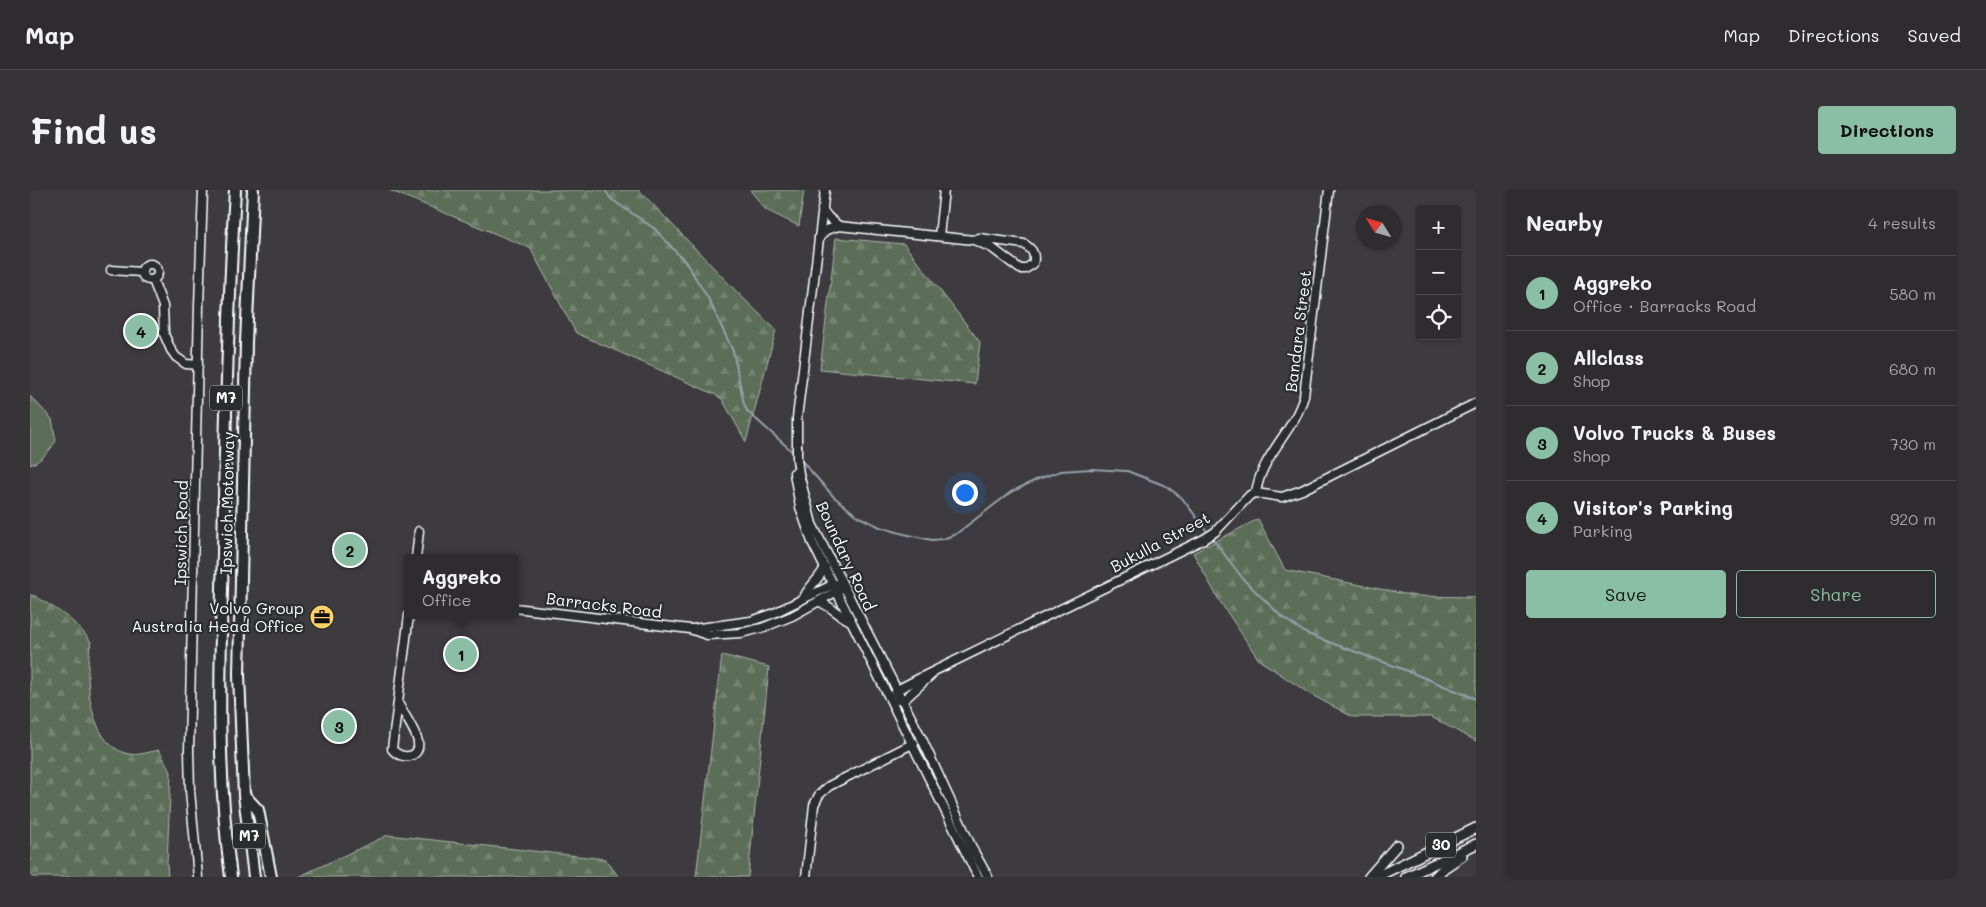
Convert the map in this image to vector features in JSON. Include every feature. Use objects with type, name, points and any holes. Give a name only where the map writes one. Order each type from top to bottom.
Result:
[{"type":"highway","name":"Ipswich Motorway","points":[[231,877],[223,796],[220,716],[228,338],[235,190]]},
{"type":"highway","name":"Ipswich Motorway","points":[[253,190],[247,312],[240,580],[239,711],[244,795],[254,877]]},
{"type":"highway","points":[[244,795],[258,810],[271,877]]},
{"type":"main road","name":"30","points":[[1376,877],[1476,828]]},
{"type":"main road","name":"30","points":[[1407,862],[1409,876],[1475,844]]},
{"type":"main road","points":[[1435,877],[1453,861],[1471,851],[1475,844]]},
{"type":"main road","points":[[1369,877],[1398,845]]},
{"type":"street","name":"Ipswich Road","points":[[198,877],[190,790],[189,751],[203,190]]},
{"type":"street","name":"Boundary Road","points":[[820,190],[798,388],[797,460],[799,488],[806,528],[978,877]]},
{"type":"street","name":"Boundary Road","points":[[798,388],[825,190]]},
{"type":"street","points":[[939,236],[944,190]]},
{"type":"street","name":"Bandara Street","points":[[1256,493],[1261,471],[1297,415],[1304,396],[1328,190]]},
{"type":"street","points":[[822,209],[839,226]]},
{"type":"street","points":[[819,238],[826,230],[839,226],[974,240],[992,248],[1020,269],[1025,269],[1033,264],[1034,254],[1024,244],[979,238],[974,240]]},
{"type":"street","points":[[141,272],[147,264],[155,265],[158,272],[153,280]]},
{"type":"street","points":[[111,270],[141,272]]},
{"type":"street","points":[[141,272],[144,279],[153,280]]},
{"type":"street","points":[[153,280],[162,306],[164,334],[170,350],[186,364],[198,365]]},
{"type":"street","points":[[1256,493],[1282,497],[1302,490],[1476,403]]},
{"type":"street","name":"Boundary Road","points":[[799,488],[812,524],[922,739],[973,850],[988,877]]},
{"type":"street","name":"Bukulla Street","points":[[897,690],[1204,539],[1215,532],[1244,499],[1256,493]]},
{"type":"street","points":[[416,554],[419,531]]},
{"type":"street","points":[[804,598],[805,593],[818,580],[825,567]]},
{"type":"street","points":[[834,584],[844,585]]},
{"type":"street","name":"Barracks Road","points":[[690,629],[751,621],[772,614],[834,584]]},
{"type":"street","name":"Barracks Road","points":[[519,608],[690,629],[707,635],[741,633],[762,628],[792,616],[837,592],[844,585]]},
{"type":"street","points":[[820,602],[851,621]]},
{"type":"street","points":[[398,703],[418,742],[418,750],[413,755],[407,757],[400,756],[392,748],[408,619]]},
{"type":"street","name":"Bukulla Street","points":[[902,700],[933,673]]},
{"type":"street","points":[[897,690],[892,700],[902,700]]},
{"type":"street","points":[[806,877],[814,805],[818,795],[829,786],[922,739]]},
{"type":"green space","points":[[389,190],[639,190],[776,330],[746,442],[722,399],[576,333],[530,248]]},
{"type":"green space","points":[[750,190],[804,190],[799,226],[766,210]]},
{"type":"green space","points":[[836,238],[904,244],[980,342],[975,384],[820,369]]},
{"type":"green space","points":[[30,396],[52,419],[56,441],[42,458],[30,465]]},
{"type":"green space","points":[[1258,519],[1285,570],[1415,596],[1476,597],[1476,741],[1431,717],[1353,717],[1310,694],[1259,660],[1219,600],[1193,553]]},
{"type":"green space","points":[[30,595],[35,596],[66,616],[91,642],[88,670],[91,705],[103,735],[112,746],[125,753],[142,754],[159,750],[171,772],[168,877],[30,877]]},
{"type":"green space","points":[[722,655],[769,667],[748,877],[696,877]]},
{"type":"green space","points":[[388,835],[605,859],[619,877],[298,877]]},
{"type":"waterway","points":[[605,190],[611,199],[655,229],[687,264],[708,298],[733,351],[747,411],[794,453]]},
{"type":"waterway","points":[[801,460],[833,496],[857,516],[880,527],[932,540],[943,539],[956,534],[1011,492],[1038,479],[1061,471],[1091,469],[1127,471],[1166,486],[1182,498],[1209,534]]},
{"type":"waterway","points":[[1212,538],[1244,580],[1282,617],[1307,634],[1405,670],[1476,699]]},
{"type":"place","name":"Visitor's Parking","points":[[141,331]]},
{"type":"place","name":"Allclass","points":[[350,550]]},
{"type":"place","name":"Volvo Group Australia Head Office","points":[[322,617]]},
{"type":"place","name":"Aggreko","points":[[461,654]]},
{"type":"place","name":"Volvo Trucks & Buses","points":[[339,726]]}]
